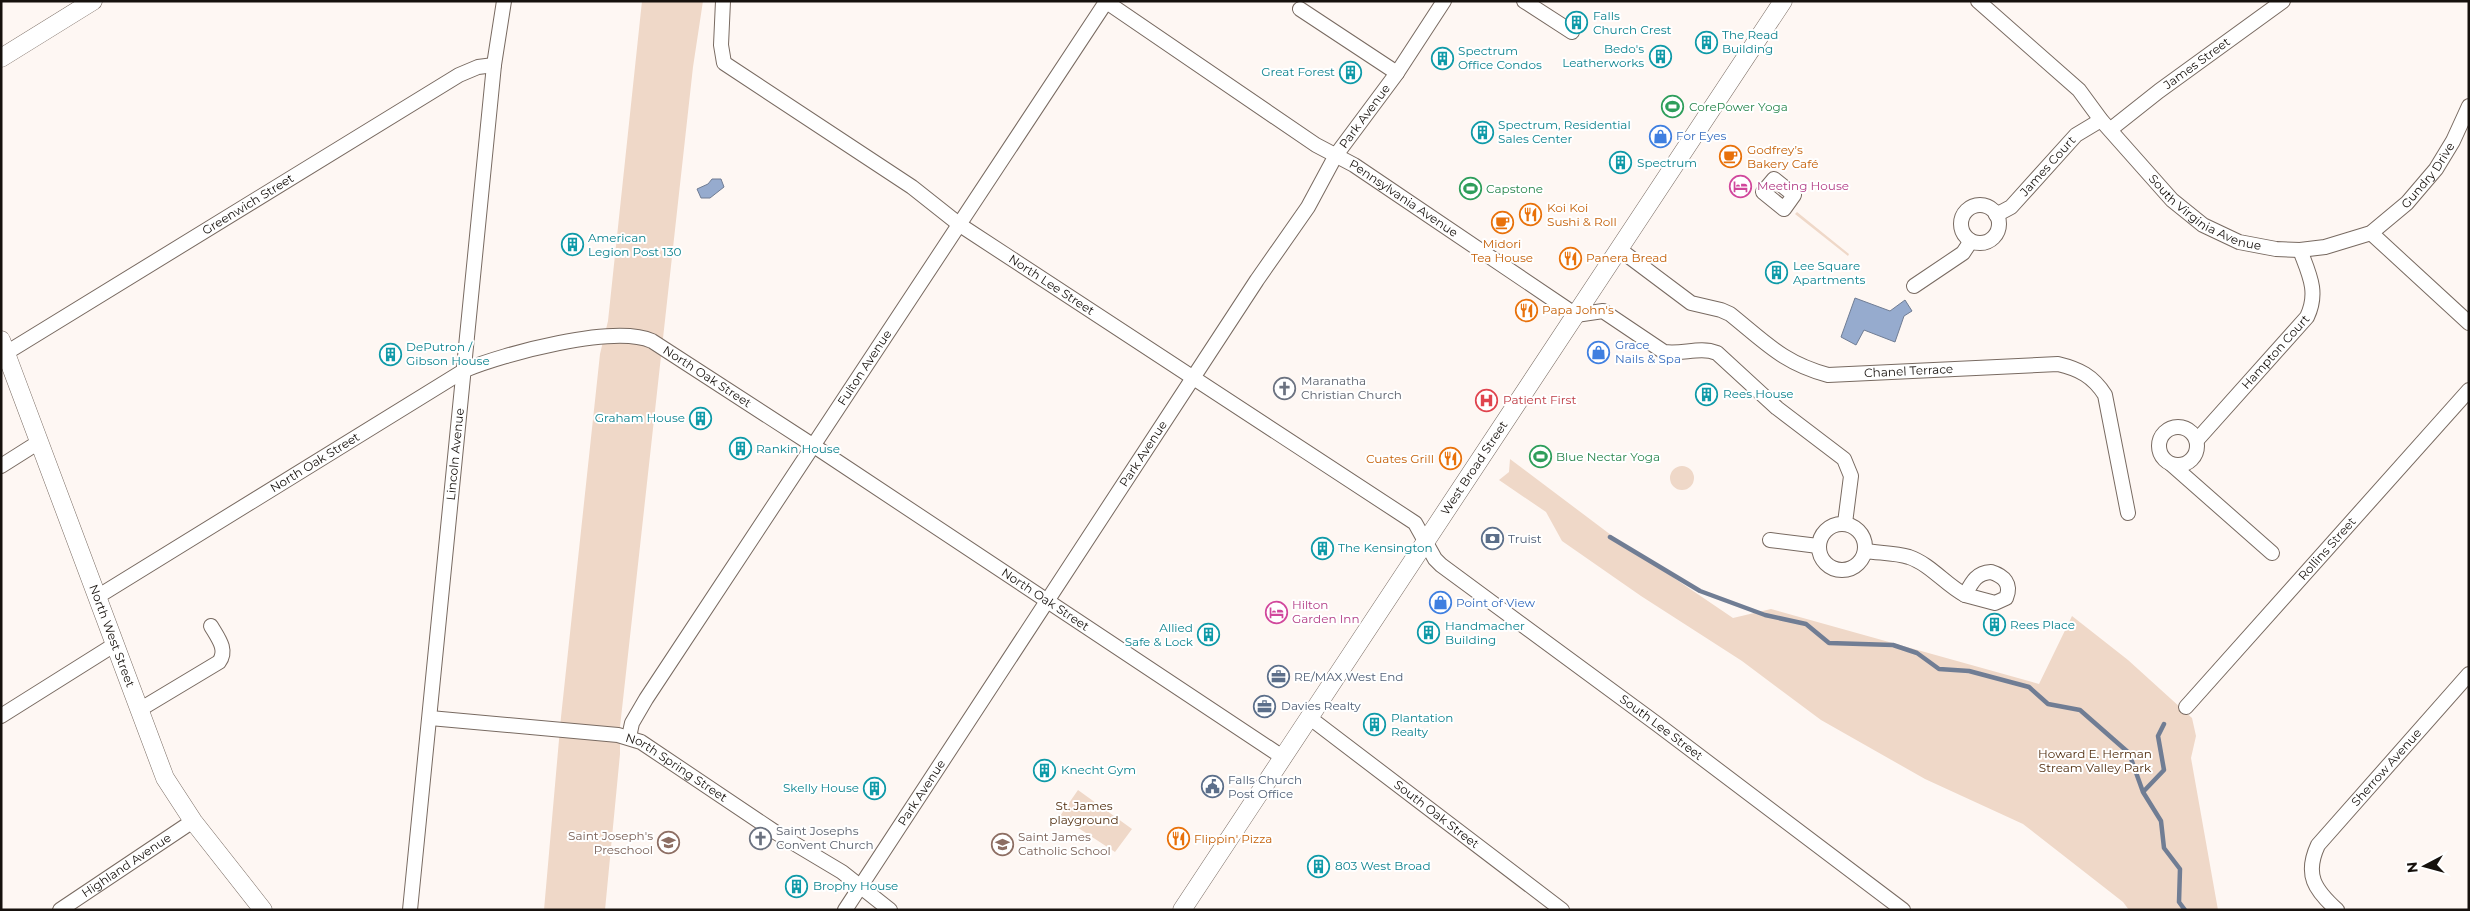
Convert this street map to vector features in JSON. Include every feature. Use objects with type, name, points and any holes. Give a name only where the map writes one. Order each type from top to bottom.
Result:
[{"type":"main road","points":[[1,58],[94,1]]},
{"type":"main road","name":"West Broad Street","points":[[1182,910],[1783,1]]},
{"type":"main road","name":"North West Street","points":[[4,347],[165,778],[193,820],[264,910]]},
{"type":"street","name":"Lincoln Avenue","points":[[410,910],[494,65],[504,1]]},
{"type":"street","name":"North Lee Street","points":[[723,1],[721,45],[724,63],[912,187],[960,225],[1415,523],[1426,542]]},
{"type":"street","name":"Park Avenue","points":[[844,910],[1192,378],[1308,207],[1336,155],[1397,73],[1444,1]]},
{"type":"street","points":[[1524,1],[1572,32]]},
{"type":"street","name":"South Virginia Avenue","points":[[1978,1],[2079,90],[2106,125],[2172,200],[2203,225],[2239,242],[2276,249],[2300,250],[2326,247],[2371,233]]},
{"type":"street","name":"James Street","points":[[2106,125],[2159,91],[2283,1]]},
{"type":"street","name":"Fulton Avenue","points":[[629,737],[632,723],[646,699],[960,225],[1105,2]]},
{"type":"street","name":"Pennsylvania Avenue","points":[[1105,2],[1316,145],[1336,155],[1428,214],[1576,315]]},
{"type":"street","points":[[1300,9],[1397,73]]},
{"type":"street","name":"Greenwich Street","points":[[4,347],[460,75],[478,67],[494,65]]},
{"type":"street","name":"Gundry Drive","points":[[2371,233],[2407,203],[2436,169],[2453,141],[2469,106]]},
{"type":"street","name":"James Court","points":[[1996,215],[2011,207],[2076,134],[2106,125]]},
{"type":"street","points":[[1977,205],[1990,207],[1996,215],[1998,226],[1992,239],[1983,242],[1971,241],[1962,229],[1962,220],[1966,212],[1977,205]]},
{"type":"street","points":[[2371,233],[2469,323]]},
{"type":"street","points":[[1914,286],[1963,253],[1971,241]]},
{"type":"street","name":"Chanel Terrace","points":[[1619,250],[1690,303],[1730,314],[1784,358],[1797,366],[1828,375],[2058,364],[2076,368],[2087,374],[2098,384],[2105,395],[2128,513]]},
{"type":"street","name":"Hampton Court","points":[[2171,464],[2183,465],[2189,462],[2196,452],[2197,440],[2308,317],[2313,305],[2314,292],[2300,250]]},
{"type":"street","points":[[1576,315],[1603,311],[1664,352],[1674,353],[1698,349],[1708,350],[1717,354],[1778,408],[1844,459],[1851,476],[1845,524]]},
{"type":"street","name":"North Oak Street","points":[[97,597],[464,370],[489,360],[547,347],[614,335],[640,336],[652,341],[814,446],[1284,758]]},
{"type":"street","name":"Rollins Street","points":[[2186,707],[2469,390]]},
{"type":"street","points":[[2197,440],[2189,430],[2183,427],[2170,428],[2165,432],[2159,443],[2159,450],[2166,461],[2272,553]]},
{"type":"street","points":[[1,466],[39,442]]},
{"type":"street","points":[[1835,524],[1845,524],[1860,532],[1865,540],[1866,551],[1862,561],[1856,567],[1840,571],[1826,564],[1818,546],[1821,536],[1826,530],[1835,524]]},
{"type":"street","points":[[1770,540],[1818,546]]},
{"type":"street","name":"South Lee Street","points":[[1426,542],[1435,560],[1441,565],[1657,724],[1904,910]]},
{"type":"street","points":[[1866,551],[1909,557],[1921,563],[1965,595]]},
{"type":"street","points":[[139,710],[219,662],[224,653],[211,626]]},
{"type":"street","points":[[1,716],[114,645]]},
{"type":"street","name":"Sherrow Avenue","points":[[2337,910],[2316,887],[2311,867],[2318,845],[2469,674]]},
{"type":"street","name":"North Spring Street","points":[[430,718],[629,737],[647,746],[775,832],[861,885],[890,910]]},
{"type":"street","name":"South Oak Street","points":[[1310,718],[1562,910]]},
{"type":"street","name":"Highland Avenue","points":[[60,910],[193,820]]},
{"type":"green space","points":[[642,1],[703,1],[693,67],[620,727],[620,754],[605,910],[544,910],[561,717],[600,354],[608,321]]},
{"type":"green space","points":[[1797,212],[1849,254],[1848,256],[1795,214]]},
{"type":"green space","name":"Howard E. Herman Stream Valley Park","points":[[1510,459],[1615,538],[1733,618],[1771,609],[2039,684],[2072,616],[2128,660],[2192,718],[2196,736],[2191,758],[2218,910],[2129,910],[2123,902],[2023,824],[1925,779],[1821,720],[1742,661],[1641,596],[1562,541],[1546,512],[1499,480],[1509,472]]},
{"type":"green space","points":[[1682,466],[1691,469],[1694,478],[1691,487],[1682,490],[1673,487],[1670,478],[1673,469]]},
{"type":"green space","name":"St. James playground","points":[[1078,790],[1132,829],[1115,852],[1060,816]]},
{"type":"water","points":[[712,179],[721,179],[724,187],[710,198],[701,198],[697,189],[708,184]]},
{"type":"water","points":[[1855,298],[1890,311],[1905,300],[1912,311],[1904,316],[1895,342],[1864,330],[1856,345],[1841,337]]},
{"type":"waterway","points":[[1610,537],[1700,591],[1765,615],[1806,624],[1829,643],[1893,645],[1917,653],[1939,669],[1969,671],[2029,687],[2048,704],[2080,710],[2129,753],[2143,792],[2161,821],[2164,848],[2180,869],[2179,902],[2185,910]]},
{"type":"waterway","points":[[2143,792],[2164,770],[2158,736],[2164,724]]},
{"type":"place","name":"Falls Church Crest","points":[[1577,23]]},
{"type":"place","name":"The Read Building","points":[[1706,42]]},
{"type":"place","name":"Bedo's Leatherworks","points":[[1660,56]]},
{"type":"place","name":"Spectrum Office Condos","points":[[1442,58]]},
{"type":"place","name":"Great Forest","points":[[1351,72]]},
{"type":"place","name":"CorePower Yoga","points":[[1673,107]]},
{"type":"place","name":"Spectrum, Residential Sales Center","points":[[1482,132]]},
{"type":"place","name":"For Eyes","points":[[1660,136]]},
{"type":"place","name":"Godfrey’s Bakery Café","points":[[1731,157]]},
{"type":"place","name":"Spectrum","points":[[1621,163]]},
{"type":"place","name":"Meeting House","points":[[1741,186]]},
{"type":"place","name":"Capstone","points":[[1470,189]]},
{"type":"place","name":"Koi Koi Sushi & Roll","points":[[1531,215]]},
{"type":"place","name":"Midori Tea House","points":[[1502,223]]},
{"type":"place","name":"American Legion Post 130","points":[[572,245]]},
{"type":"place","name":"Panera Bread","points":[[1570,258]]},
{"type":"place","name":"Lee Square Apartments","points":[[1777,273]]},
{"type":"place","name":"Papa John's","points":[[1526,310]]},
{"type":"place","name":"Grace Nails & Spa","points":[[1599,352]]},
{"type":"place","name":"DePutron / Gibson House","points":[[390,354]]},
{"type":"place","name":"Maranatha Christian Church","points":[[1285,388]]},
{"type":"place","name":"Rees House","points":[[1707,394]]},
{"type":"place","name":"Patient First","points":[[1487,400]]},
{"type":"place","name":"Graham House","points":[[701,418]]},
{"type":"place","name":"Rankin House","points":[[740,449]]},
{"type":"place","name":"Blue Nectar Yoga","points":[[1540,457]]},
{"type":"place","name":"Cuates Grill","points":[[1450,459]]},
{"type":"place","name":"Truist","points":[[1492,539]]},
{"type":"place","name":"The Kensington","points":[[1322,548]]},
{"type":"place","name":"Point of View","points":[[1440,603]]},
{"type":"place","name":"Hilton Garden Inn","points":[[1276,612]]},
{"type":"place","name":"Rees Place","points":[[1994,625]]},
{"type":"place","name":"Handmacher Building","points":[[1429,633]]},
{"type":"place","name":"Allied Safe & Lock","points":[[1209,635]]},
{"type":"place","name":"RE/MAX West End","points":[[1278,677]]},
{"type":"place","name":"Davies Realty","points":[[1265,706]]},
{"type":"place","name":"Plantation Realty","points":[[1375,725]]},
{"type":"place","name":"Knecht Gym","points":[[1045,770]]},
{"type":"place","name":"Falls Church Post Office","points":[[1212,787]]},
{"type":"place","name":"Skelly House","points":[[875,788]]},
{"type":"place","name":"Saint Josephs Convent Church","points":[[760,838]]},
{"type":"place","name":"Flippin' Pizza","points":[[1178,839]]},
{"type":"place","name":"Saint Joseph's Preschool","points":[[669,843]]},
{"type":"place","name":"Saint James Catholic School","points":[[1002,844]]},
{"type":"place","name":"803 West Broad","points":[[1319,866]]},
{"type":"place","name":"Brophy House","points":[[797,886]]}]
